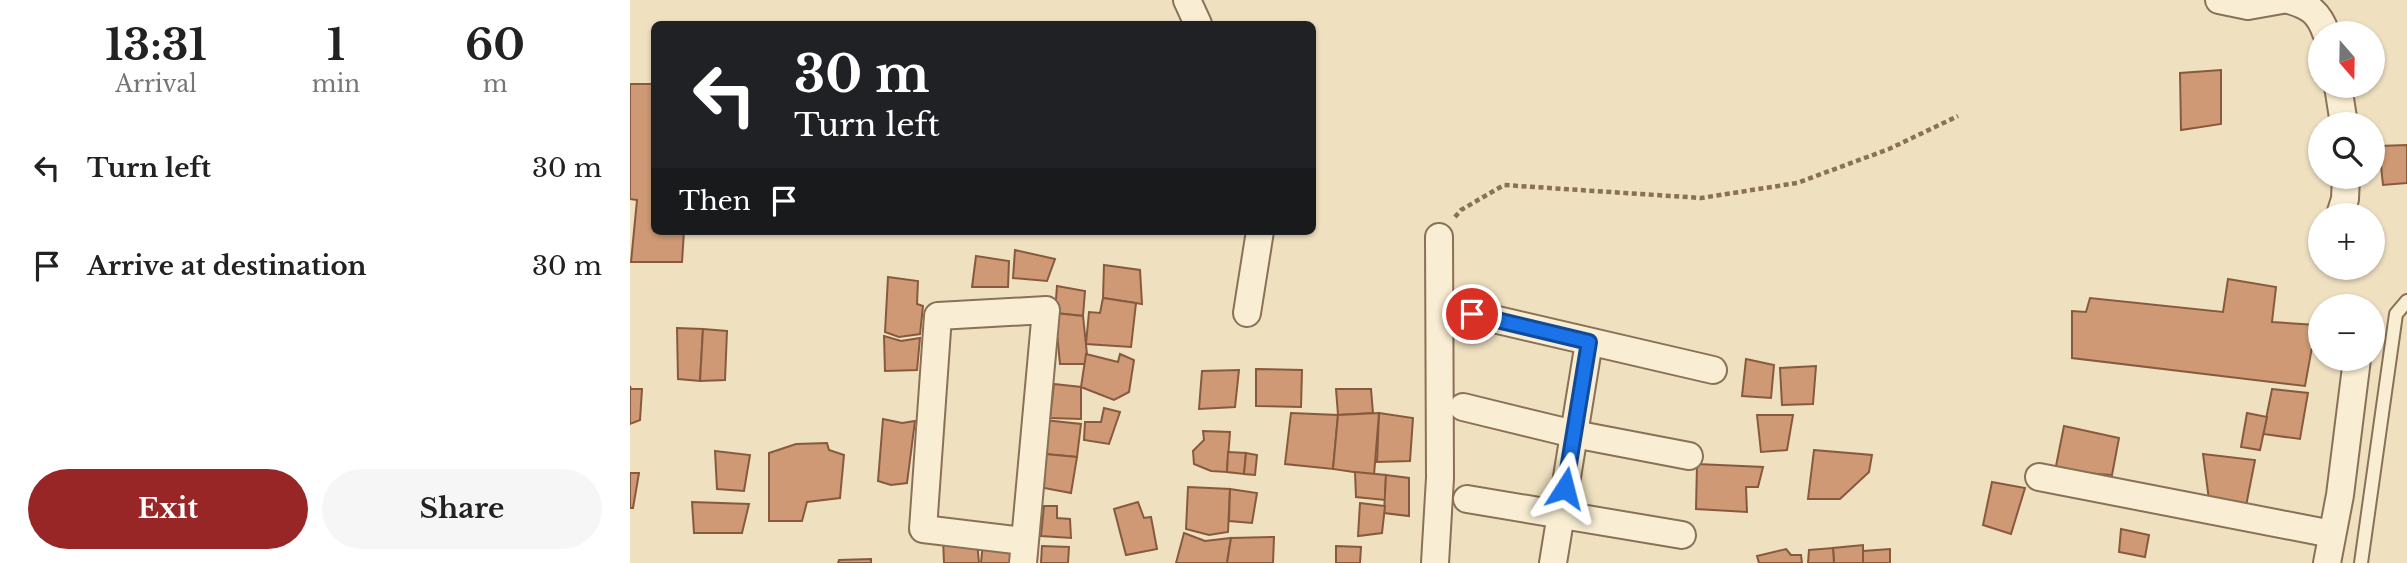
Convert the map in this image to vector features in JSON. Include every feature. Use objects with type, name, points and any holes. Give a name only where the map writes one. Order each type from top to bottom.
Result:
[{"type":"street","points":[[1188,0],[1197,21]]},
{"type":"street","points":[[2220,0],[2248,6],[2282,0]]},
{"type":"street","points":[[2289,0],[2306,5],[2322,21]]},
{"type":"street","points":[[1247,313],[1259,235]]},
{"type":"street","points":[[1435,563],[1440,478],[1439,237]]},
{"type":"street","points":[[1046,310],[1024,552],[923,529],[938,316],[1046,310]]},
{"type":"street","points":[[1472,314],[1713,370]]},
{"type":"street","points":[[1553,563],[1589,342]]},
{"type":"street","points":[[2327,563],[2340,495],[2356,371]]},
{"type":"street","points":[[1463,407],[1574,434],[1689,456]]},
{"type":"street","points":[[2039,477],[2332,534]]},
{"type":"street","points":[[1467,499],[1682,535]]},
{"type":"lane","points":[[2361,563],[2396,314],[2407,301]]},
{"type":"path","points":[[1439,237],[1461,210],[1504,185],[1701,198],[1797,183],[1889,149],[1958,116]]},
{"type":"building","points":[[2221,70],[2221,124],[2181,130],[2180,73]]},
{"type":"building","points":[[630,84],[651,84],[651,235],[684,235],[682,262],[631,262],[637,200],[630,199]]},
{"type":"building","points":[[2407,145],[2407,183],[2385,185],[2385,146]]},
{"type":"building","points":[[1015,250],[1055,259],[1047,281],[1013,278]]},
{"type":"building","points":[[976,256],[1009,261],[1008,287],[972,287]]},
{"type":"building","points":[[1104,265],[1140,270],[1142,304],[1103,298]]},
{"type":"building","points":[[888,277],[918,281],[917,304],[923,306],[920,334],[899,337],[885,332]]},
{"type":"building","points":[[2228,279],[2276,287],[2272,322],[2308,324],[2308,369],[2305,386],[2072,358],[2072,311],[2086,312],[2090,298],[2223,312]]},
{"type":"building","points":[[1057,286],[1085,291],[1083,316],[1055,313]]},
{"type":"building","points":[[1103,298],[1136,303],[1131,347],[1086,344],[1089,312],[1100,313]]},
{"type":"building","points":[[1055,313],[1083,316],[1088,364],[1060,364]]},
{"type":"building","points":[[677,328],[703,329],[700,381],[678,379]]},
{"type":"building","points":[[703,329],[727,331],[725,380],[700,381]]},
{"type":"building","points":[[884,336],[901,341],[920,338],[917,370],[885,371]]},
{"type":"building","points":[[1086,354],[1118,362],[1120,354],[1134,360],[1129,392],[1114,400],[1081,387]]},
{"type":"building","points":[[1746,359],[1774,365],[1771,398],[1742,396]]},
{"type":"building","points":[[1816,366],[1813,404],[1782,405],[1780,368]]},
{"type":"building","points":[[1256,369],[1302,370],[1301,407],[1256,406]]},
{"type":"building","points":[[1239,370],[1235,407],[1199,409],[1202,371]]},
{"type":"building","points":[[1054,384],[1081,387],[1081,419],[1050,418]]},
{"type":"building","points":[[630,386],[631,389],[642,389],[640,420],[630,424]]},
{"type":"building","points":[[1336,389],[1371,389],[1373,413],[1338,415]]},
{"type":"building","points":[[2272,389],[2308,393],[2300,439],[2263,434]]},
{"type":"building","points":[[1104,408],[1120,412],[1109,444],[1084,440],[1085,422],[1101,422]]},
{"type":"building","points":[[1291,413],[1338,415],[1333,469],[1285,464]]},
{"type":"building","points":[[1379,413],[1413,418],[1410,461],[1377,462]]},
{"type":"building","points":[[1379,413],[1374,475],[1333,469],[1338,415]]},
{"type":"building","points":[[2247,413],[2267,417],[2260,450],[2241,447]]},
{"type":"building","points":[[1757,415],[1793,415],[1787,450],[1761,452]]},
{"type":"building","points":[[883,419],[902,423],[915,421],[907,483],[891,485],[878,481]]},
{"type":"building","points":[[1044,420],[1081,424],[1077,457],[1045,454]]},
{"type":"building","points":[[2064,426],[2119,438],[2112,475],[2055,471]]},
{"type":"building","points":[[1203,431],[1230,432],[1227,472],[1211,471],[1194,464],[1193,451],[1204,440]]},
{"type":"building","points":[[827,443],[829,450],[844,455],[840,498],[807,502],[802,521],[769,521],[769,453],[796,444]]},
{"type":"building","points":[[1814,450],[1872,455],[1869,472],[1840,499],[1808,499]]},
{"type":"building","points":[[715,451],[750,455],[744,491],[717,489]]},
{"type":"building","points":[[1228,452],[1246,453],[1244,474],[1227,472]]},
{"type":"building","points":[[1246,453],[1257,455],[1255,475],[1244,474]]},
{"type":"building","points":[[1045,454],[1077,457],[1071,493],[1044,488]]},
{"type":"building","points":[[2203,454],[2255,460],[2246,506],[2209,500]]},
{"type":"building","points":[[1697,464],[1763,467],[1758,487],[1746,487],[1747,512],[1696,509]]},
{"type":"building","points":[[1355,472],[1386,475],[1385,500],[1356,497]]},
{"type":"building","points":[[630,473],[639,473],[633,508],[630,508]]},
{"type":"building","points":[[1386,475],[1409,478],[1409,516],[1384,513]]},
{"type":"building","points":[[1992,482],[2025,488],[2011,534],[1983,525]]},
{"type":"building","points":[[1188,487],[1230,489],[1228,532],[1209,535],[1186,529]]},
{"type":"building","points":[[1230,489],[1257,493],[1252,523],[1229,521]]},
{"type":"building","points":[[692,502],[749,504],[742,533],[694,533]]},
{"type":"building","points":[[1138,502],[1144,518],[1151,517],[1157,549],[1126,555],[1114,509]]},
{"type":"building","points":[[1360,503],[1385,506],[1382,533],[1358,536]]},
{"type":"building","points":[[1044,506],[1057,506],[1057,518],[1070,519],[1071,538],[1041,536]]},
{"type":"building","points":[[2121,529],[2149,535],[2145,557],[2119,552]]},
{"type":"building","points":[[1184,533],[1205,541],[1231,538],[1227,563],[1176,563]]},
{"type":"building","points":[[1274,537],[1273,563],[1227,563],[1231,538]]},
{"type":"building","points":[[943,538],[977,541],[979,563],[944,563]]},
{"type":"building","points":[[983,542],[1014,546],[1012,563],[981,563]]},
{"type":"building","points":[[1863,545],[1863,563],[1834,563],[1833,548]]},
{"type":"building","points":[[1042,546],[1069,547],[1068,563],[1041,563]]},
{"type":"building","points":[[1336,546],[1361,547],[1360,563],[1336,563]]},
{"type":"building","points":[[1833,548],[1834,563],[1808,563],[1809,550]]},
{"type":"building","points":[[1786,549],[1791,555],[1801,555],[1802,563],[1759,563],[1757,556]]},
{"type":"building","points":[[1890,549],[1890,563],[1863,563],[1863,551]]},
{"type":"building","points":[[871,559],[871,563],[838,563],[839,560]]},
{"type":"route","points":[[1472,314],[1589,342],[1565,488]]}]
